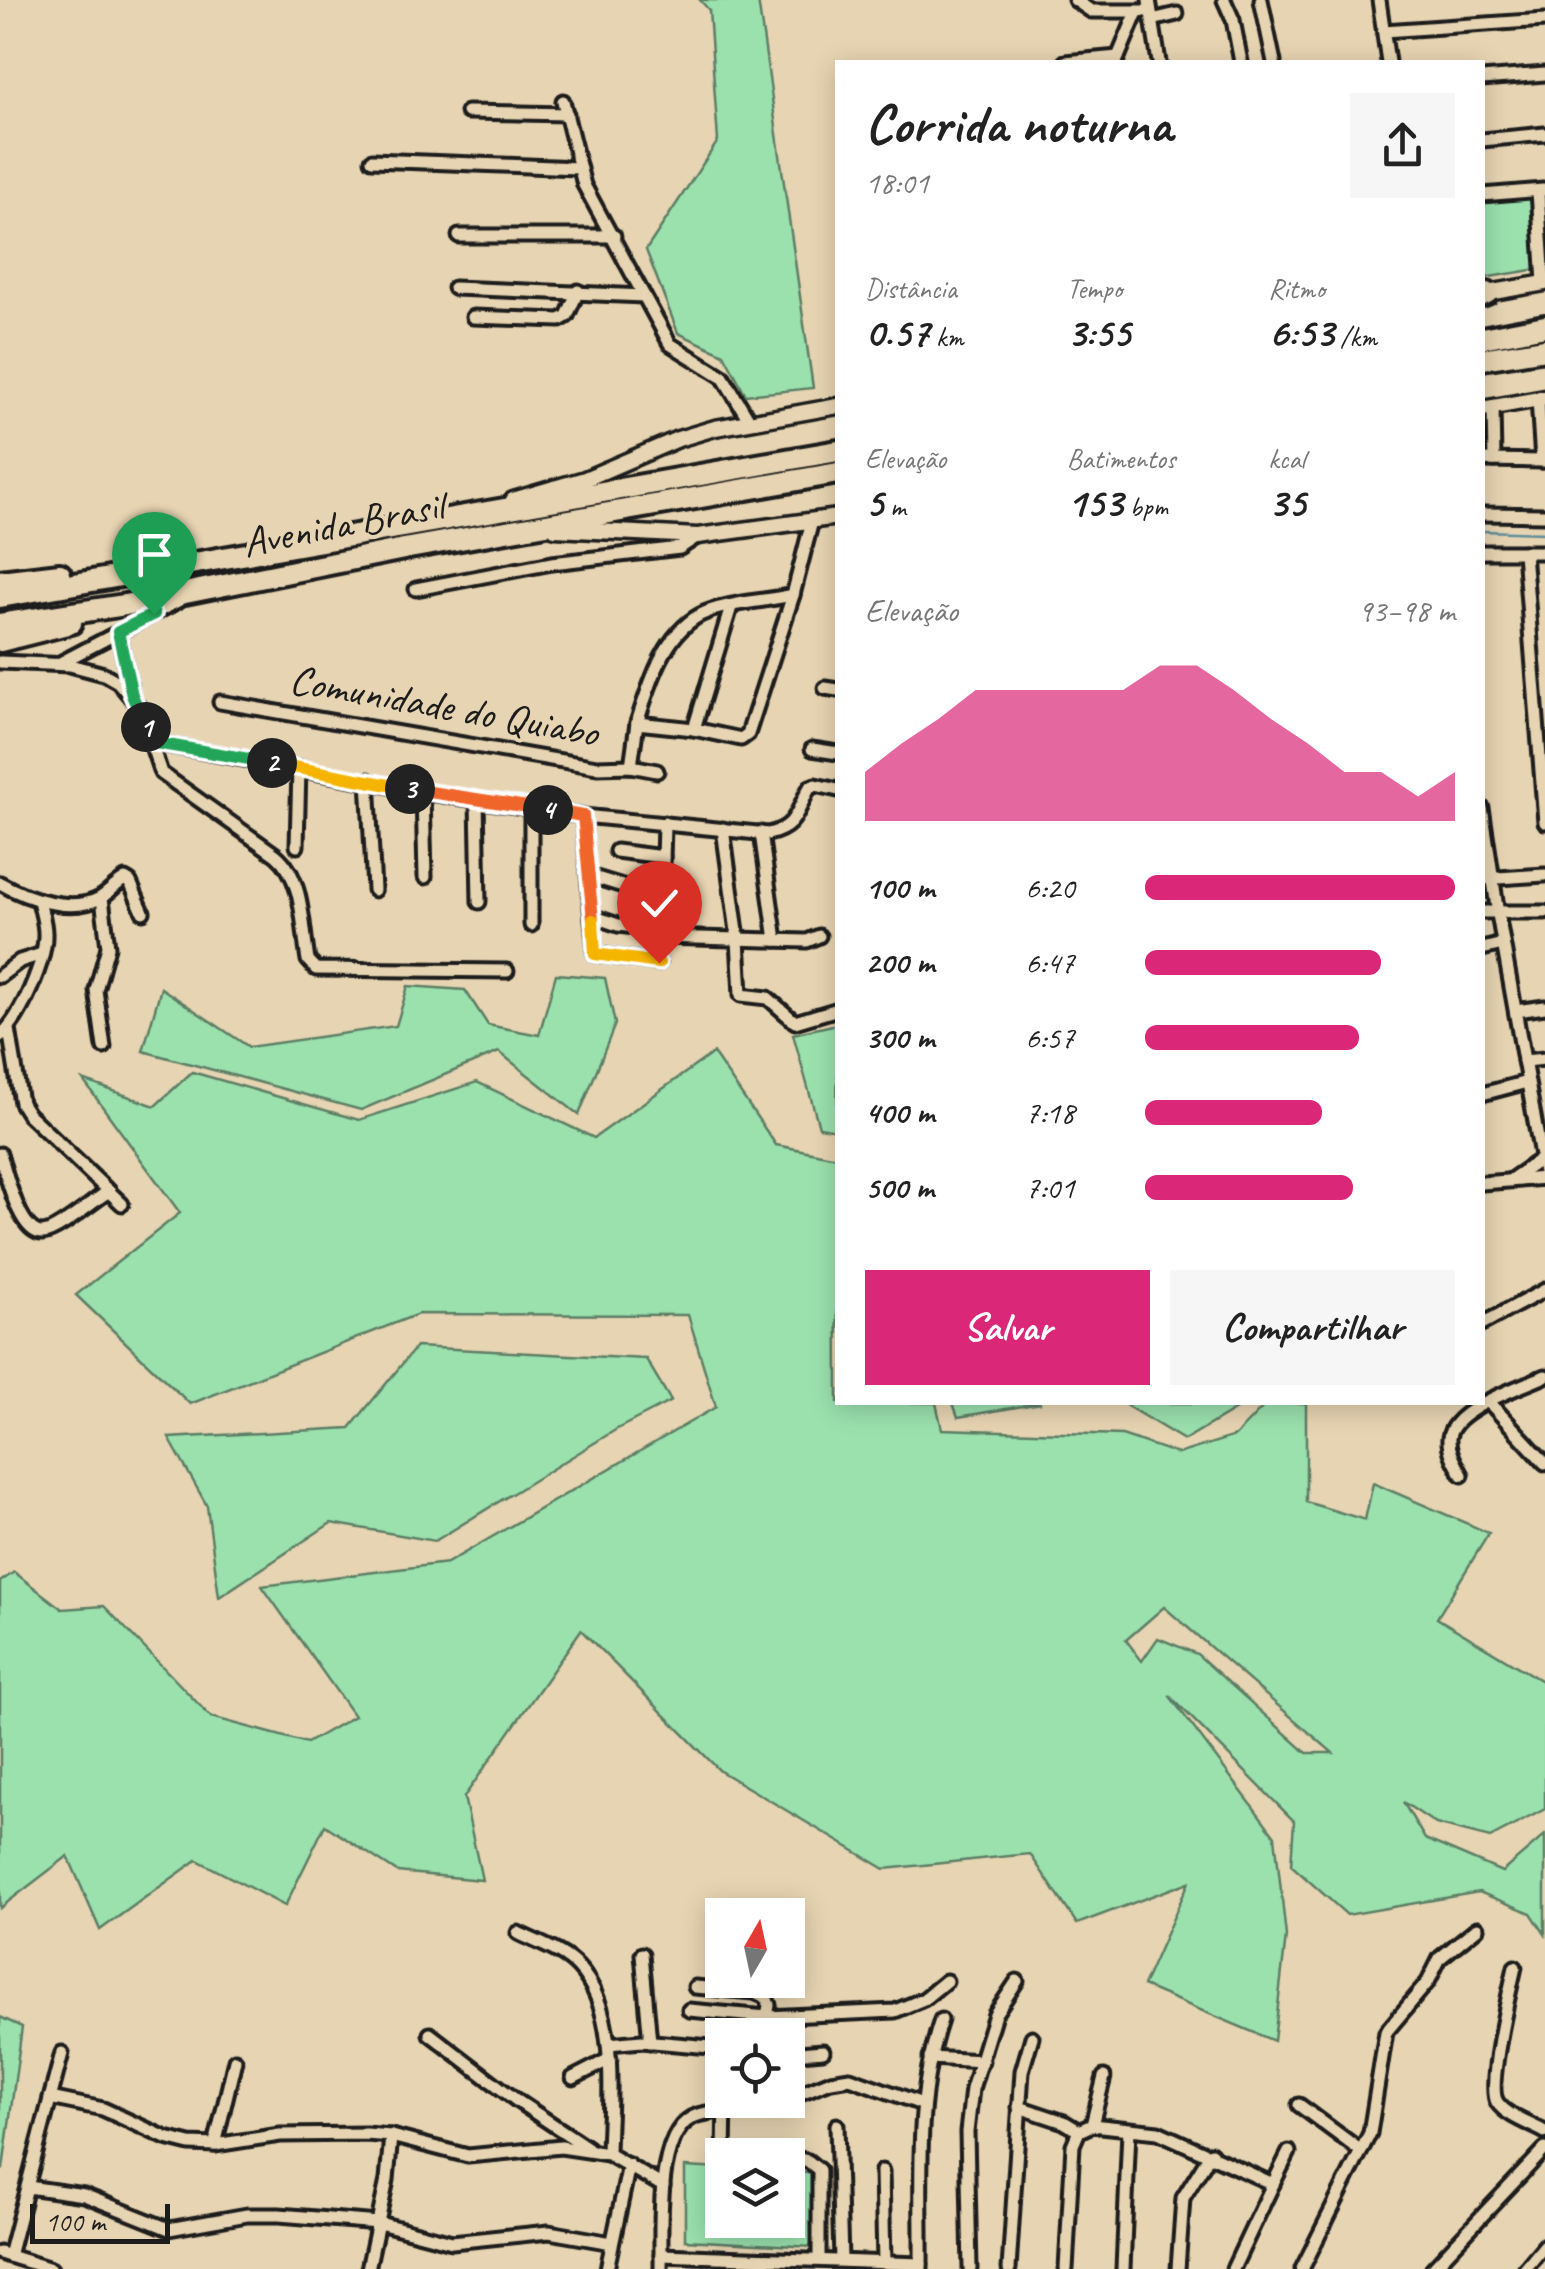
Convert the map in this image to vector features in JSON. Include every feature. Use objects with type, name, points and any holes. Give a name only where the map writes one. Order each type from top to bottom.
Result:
[{"type":"highway","points":[[1485,337],[1545,326]]},
{"type":"highway","points":[[1485,359],[1545,349]]},
{"type":"highway","points":[[1507,355],[1545,358]]},
{"type":"highway","name":"Avenida Brasil","points":[[0,597],[835,451]]},
{"type":"highway","name":"Avenida Brasil","points":[[0,624],[125,605],[524,528],[835,474]]},
{"type":"highway","points":[[0,581],[61,574],[127,574]]},
{"type":"highway","points":[[0,641],[58,628],[125,605]]},
{"type":"street","points":[[1075,0],[1091,11],[1113,6],[1177,14]]},
{"type":"street","points":[[1224,0],[1233,20],[1241,60]]},
{"type":"street","points":[[1261,0],[1274,60]]},
{"type":"street","points":[[1380,0],[1388,60]]},
{"type":"street","points":[[1117,60],[1147,11]]},
{"type":"street","points":[[1147,11],[1159,60]]},
{"type":"street","points":[[1384,31],[1545,20]]},
{"type":"street","points":[[1485,79],[1545,74]]},
{"type":"street","points":[[467,112],[565,108],[584,185],[670,344],[723,377],[749,420]]},
{"type":"street","points":[[1485,140],[1545,134]]},
{"type":"street","points":[[372,160],[578,168]]},
{"type":"street","points":[[1485,195],[1542,191],[1545,283],[1485,294]]},
{"type":"street","points":[[459,236],[614,236]]},
{"type":"street","points":[[454,288],[578,290],[644,296]]},
{"type":"street","points":[[474,317],[560,320],[571,310],[578,290]]},
{"type":"street","points":[[1542,398],[1544,461],[1488,460],[1488,408],[1542,398]]},
{"type":"street","name":"Avenida Brasil","points":[[468,514],[585,478],[678,440],[749,420],[835,406]]},
{"type":"street","points":[[1485,514],[1545,514]]},
{"type":"street","name":"Avenida Brasil","points":[[524,528],[698,536],[835,518]]},
{"type":"street","points":[[636,728],[694,729],[740,739],[750,730],[812,522]]},
{"type":"street","points":[[416,590],[552,563],[680,548],[698,536]]},
{"type":"street","points":[[1485,552],[1545,552]]},
{"type":"street","points":[[1524,552],[1545,822]]},
{"type":"street","points":[[58,664],[200,590]]},
{"type":"street","points":[[631,766],[636,728],[651,680],[680,633],[705,613],[793,596]]},
{"type":"street","points":[[694,729],[731,608]]},
{"type":"street","points":[[118,632],[132,695],[161,773],[284,861],[296,888],[310,965],[325,971],[506,971]]},
{"type":"street","points":[[0,662],[58,664],[104,674],[132,695]]},
{"type":"street","name":"Comunidade do Quiabo","points":[[220,702],[582,764],[657,771]]},
{"type":"street","points":[[150,742],[423,792],[583,816],[762,833],[783,831],[791,824],[810,786],[835,789]]},
{"type":"street","points":[[812,749],[835,753]]},
{"type":"street","points":[[296,846],[299,768]]},
{"type":"street","points":[[368,780],[374,890]]},
{"type":"street","points":[[423,792],[425,877]]},
{"type":"street","points":[[477,800],[479,902]]},
{"type":"street","points":[[531,806],[531,925]]},
{"type":"street","points":[[583,816],[595,954],[659,963]]},
{"type":"street","points":[[664,824],[661,937],[807,941],[819,936]]},
{"type":"street","points":[[724,829],[738,939],[740,995],[768,998],[794,1022],[835,1010]]},
{"type":"street","points":[[762,833],[776,940]]},
{"type":"street","points":[[1485,847],[1527,1082],[1538,1114],[1545,1178],[1485,1183]]},
{"type":"street","points":[[616,851],[663,857]]},
{"type":"street","points":[[1488,880],[1545,875]]},
{"type":"street","points":[[590,876],[662,898]]},
{"type":"street","points":[[0,882],[40,900],[78,903],[102,898],[122,879],[128,880],[143,912]]},
{"type":"street","points":[[102,898],[108,947],[96,990],[104,1047]]},
{"type":"street","points":[[40,900],[45,930],[42,954],[28,993],[4,1033],[22,1103],[28,1114],[122,1204]]},
{"type":"street","points":[[1485,912],[1545,912]]},
{"type":"street","points":[[592,916],[618,925],[661,930]]},
{"type":"street","points":[[1485,948],[1503,944]]},
{"type":"street","points":[[0,976],[20,961],[42,954]]},
{"type":"street","points":[[1516,1011],[1545,1007]]},
{"type":"street","points":[[1524,1060],[1545,1059]]},
{"type":"street","points":[[1485,1093],[1527,1082]]},
{"type":"street","points":[[0,1154],[23,1220],[35,1231],[55,1229],[108,1191]]},
{"type":"street","points":[[1512,1180],[1543,1157]]},
{"type":"street","points":[[1485,1322],[1543,1290]]},
{"type":"street","points":[[1485,1404],[1545,1376]]},
{"type":"street","points":[[1489,1402],[1545,1463]]},
{"type":"street","points":[[1462,1475],[1449,1444],[1449,1434],[1465,1414],[1483,1405]]},
{"type":"street","points":[[1302,2269],[1374,2118],[1386,2032],[1428,1982],[1440,1958],[1477,1928]]},
{"type":"street","points":[[518,1933],[578,1966],[600,2010],[610,2059],[608,2154]]},
{"type":"street","points":[[642,1954],[650,2042]]},
{"type":"street","points":[[1516,1967],[1502,2026],[1494,2094],[1501,2106],[1545,2132]]},
{"type":"street","points":[[688,2010],[767,2018],[895,2011],[924,1999],[946,1981]]},
{"type":"street","points":[[970,2269],[968,2132],[972,2088],[995,2014],[1017,1981]]},
{"type":"street","points":[[695,1988],[754,1992],[766,1997],[767,2018]]},
{"type":"street","points":[[661,2255],[921,2266],[922,2104],[942,2020]]},
{"type":"street","points":[[430,2034],[516,2100],[591,2150]]},
{"type":"street","points":[[1009,2269],[1022,2070],[1032,2037]]},
{"type":"street","points":[[608,2044],[650,2042],[705,2047]]},
{"type":"street","points":[[805,2053],[823,2051]]},
{"type":"street","points":[[51,2269],[5,2255],[28,2187],[62,2052]]},
{"type":"street","points":[[930,2058],[982,2061]]},
{"type":"street","points":[[573,2078],[610,2059]]},
{"type":"street","points":[[215,2144],[236,2060]]},
{"type":"street","points":[[1092,2124],[1104,2077]]},
{"type":"street","points":[[805,2091],[850,2078],[922,2104]]},
{"type":"street","points":[[50,2098],[103,2109],[177,2142],[215,2144],[280,2135],[392,2136],[468,2156],[540,2148],[591,2150],[608,2154],[663,2186]]},
{"type":"street","points":[[1299,2105],[1361,2151]]},
{"type":"street","points":[[1019,2107],[1079,2131]]},
{"type":"street","points":[[660,2269],[667,2158],[680,2129],[705,2112]]},
{"type":"street","points":[[1066,2269],[1074,2145],[1079,2131],[1092,2124],[1158,2132],[1273,2184]]},
{"type":"street","points":[[838,2125],[841,2260]]},
{"type":"street","points":[[1123,2269],[1129,2130]]},
{"type":"street","points":[[368,2269],[392,2136]]},
{"type":"street","points":[[1432,2269],[1545,2149]]},
{"type":"street","points":[[1233,2269],[1289,2152]]},
{"type":"street","points":[[1178,2269],[1183,2198],[1211,2153]]},
{"type":"street","points":[[805,2160],[820,2170],[820,2259]]},
{"type":"street","points":[[607,2269],[629,2165]]},
{"type":"street","points":[[882,2171],[884,2263]]},
{"type":"street","points":[[28,2187],[84,2195],[169,2229],[247,2215],[379,2223],[452,2242],[550,2232],[612,2242]]},
{"type":"street","points":[[1525,2269],[1545,2245]]},
{"type":"green space","points":[[700,0],[758,0],[813,388],[746,395],[724,354],[678,333],[646,250],[718,141],[709,10]]},
{"type":"green space","points":[[1532,197],[1538,269],[1485,278],[1485,201]]},
{"type":"green space","points":[[556,974],[605,978],[615,1024],[579,1115],[499,1052],[361,1110],[143,1051],[161,988],[249,1047],[396,1026],[408,986],[465,990],[488,1025],[539,1035]]},
{"type":"green space","points":[[835,1025],[835,1130],[819,1127],[793,1034]]},
{"type":"green space","points":[[713,1053],[776,1145],[835,1157],[835,1405],[936,1405],[942,1429],[1122,1435],[1178,1454],[1235,1436],[1265,1405],[1306,1405],[1306,1502],[1365,1520],[1373,1483],[1489,1533],[1437,1618],[1545,1683],[1545,1809],[1490,1838],[1436,1824],[1403,1802],[1425,1839],[1502,1872],[1545,1835],[1545,1934],[1531,1913],[1479,1892],[1347,1915],[1291,1865],[1294,1821],[1169,1695],[1275,1836],[1286,1936],[1274,2041],[1143,1986],[1189,1882],[1077,1924],[1030,1854],[885,1869],[720,1771],[581,1630],[464,1797],[482,1880],[397,1872],[325,1825],[285,1906],[197,1860],[100,1930],[68,1856],[0,1908],[0,1582],[14,1572],[62,1609],[104,1606],[211,1717],[307,1743],[354,1716],[262,1586],[447,1563],[716,1407],[688,1315],[418,1314],[190,1404],[76,1295],[180,1213],[83,1080],[155,1106],[192,1072],[359,1120],[477,1082],[594,1138]],"holes":[[[1164,1607],[1333,1753],[1307,1753],[1197,1654],[1158,1638],[1142,1661],[1126,1640]]]},
{"type":"green space","points":[[416,1347],[646,1359],[671,1401],[617,1429],[435,1541],[331,1523],[219,1597],[207,1506],[169,1438],[350,1428]]},
{"type":"green space","points":[[954,1405],[1029,1405],[958,1417]]},
{"type":"green space","points":[[1125,1405],[1243,1405],[1184,1440]]},
{"type":"green space","points":[[0,2017],[22,2027],[3,2169],[0,2168]]},
{"type":"green space","points":[[685,2167],[705,2168],[705,2238],[805,2238],[805,2173],[813,2173],[813,2247],[685,2240]]},
{"type":"waterway","points":[[1485,531],[1545,533]]},
{"type":"route","points":[[154,614],[118,632],[132,695],[150,742],[423,792],[583,816],[595,954],[659,963]]}]
